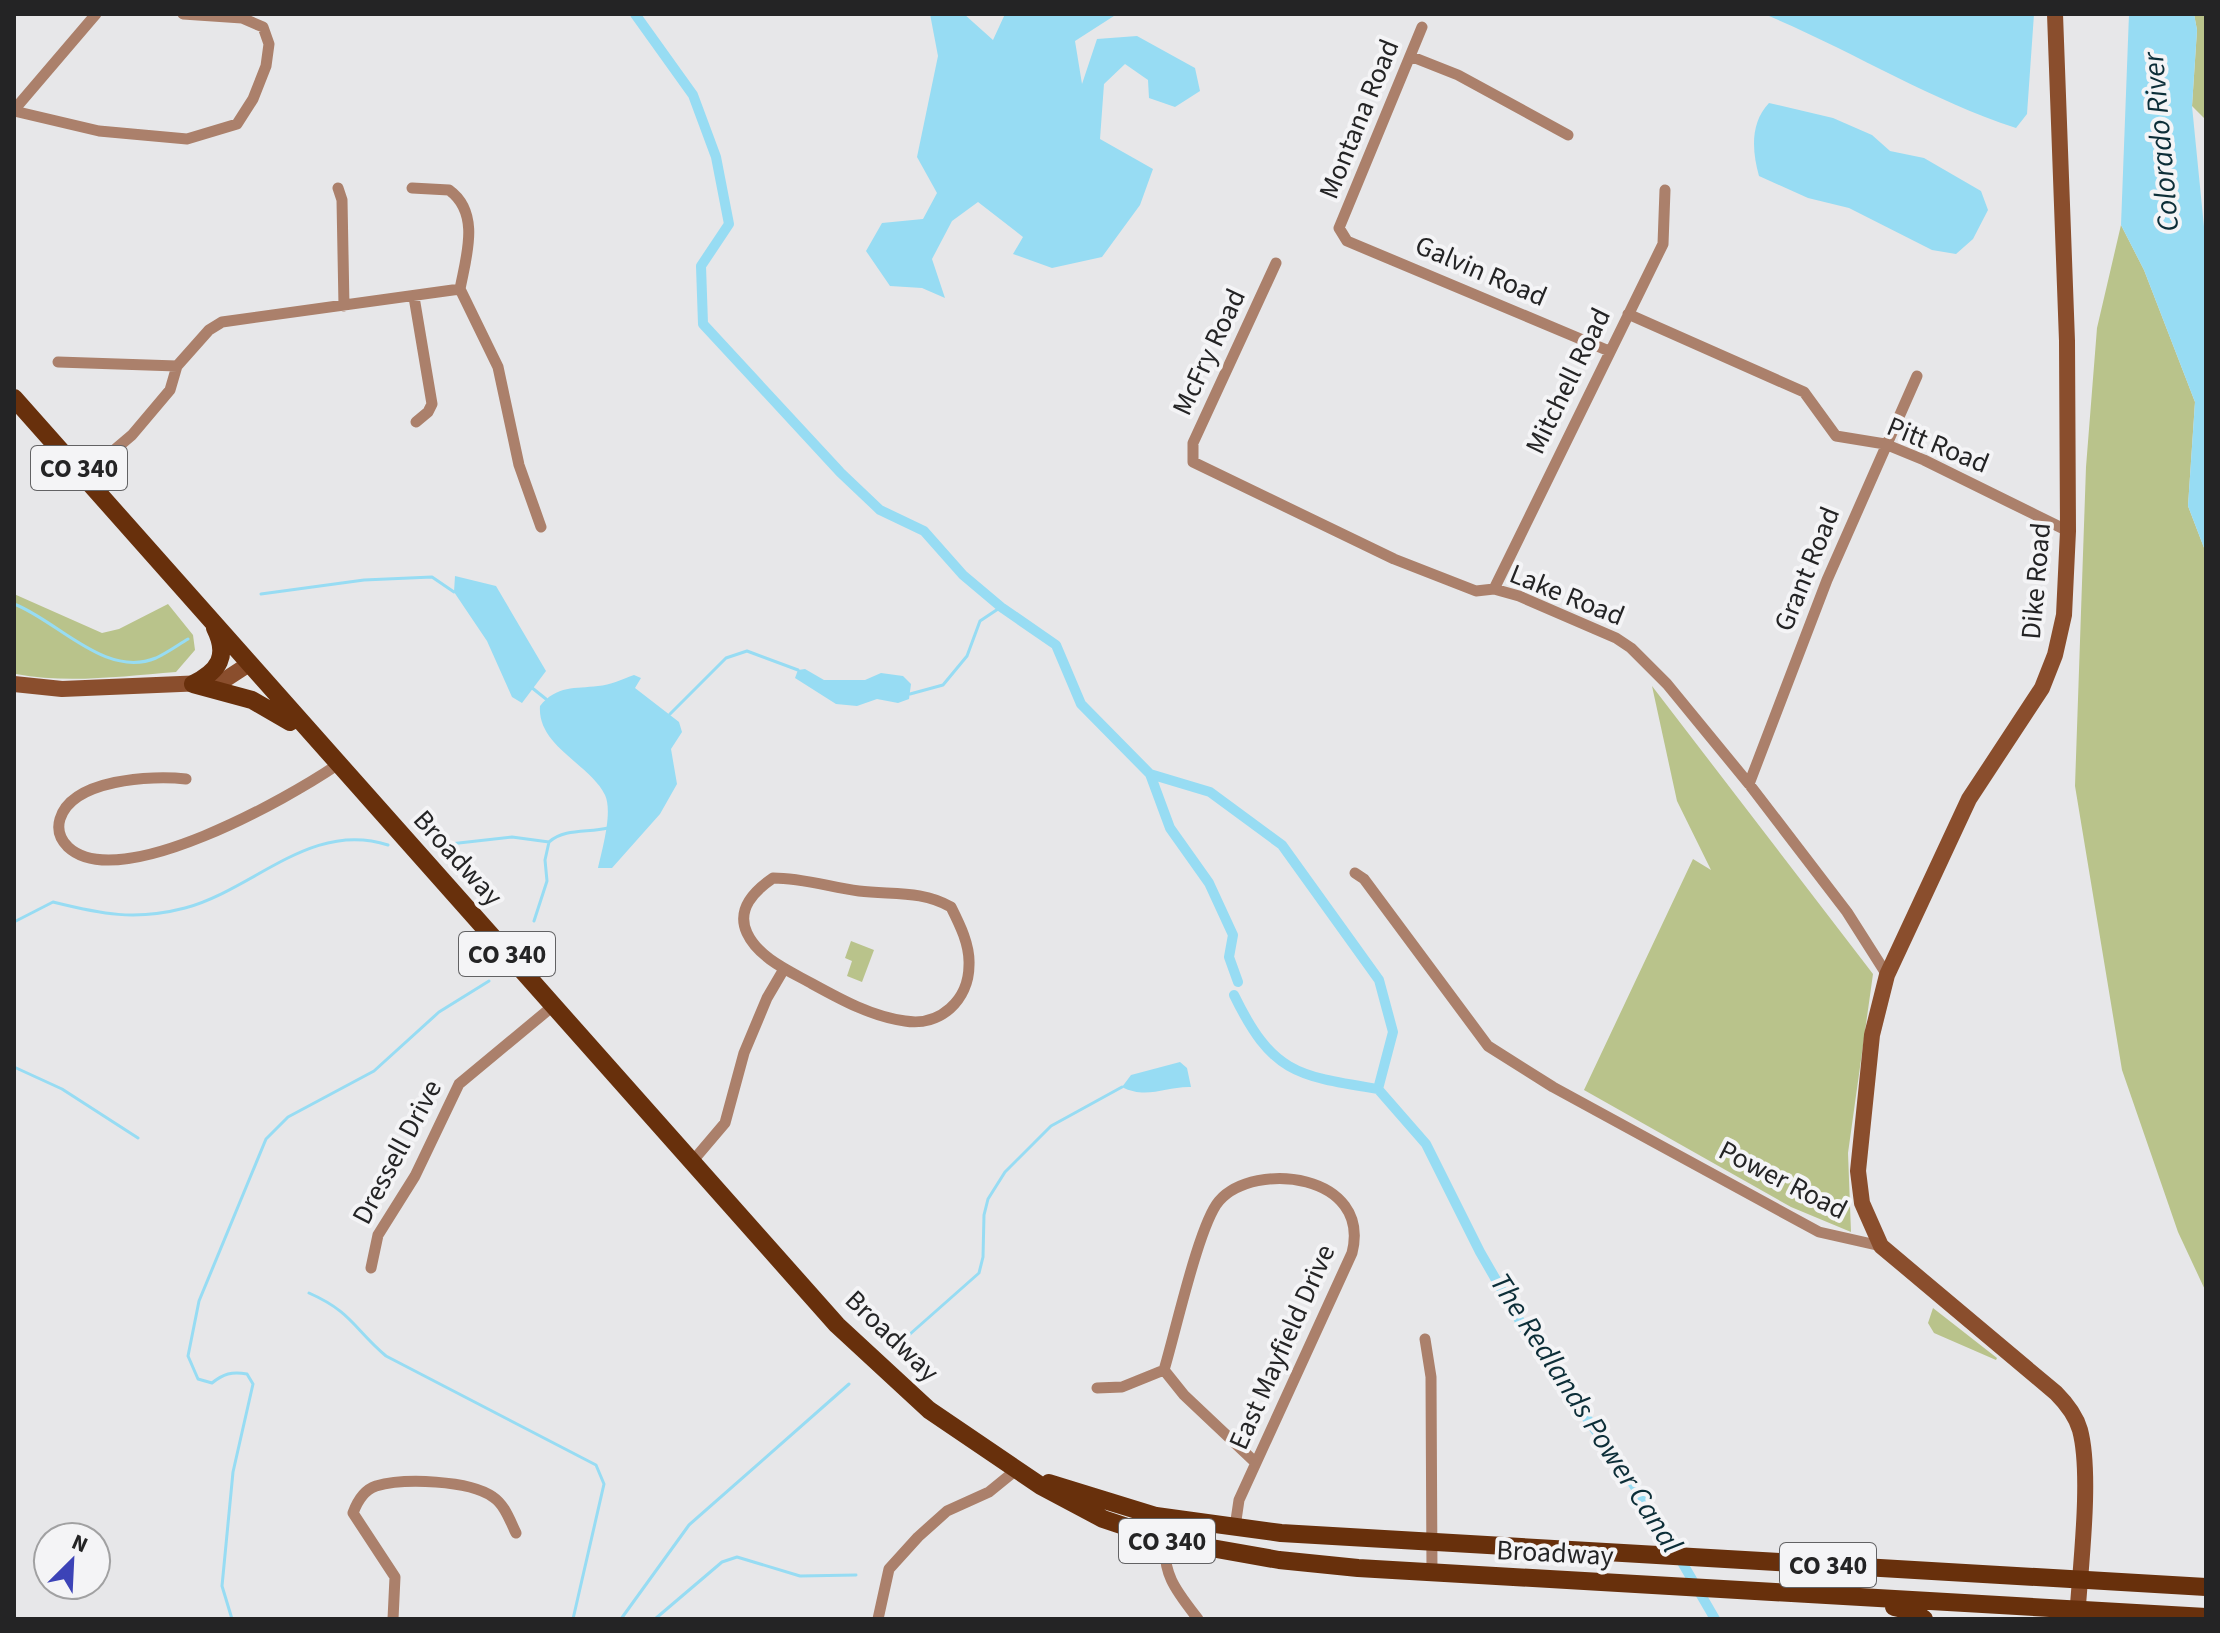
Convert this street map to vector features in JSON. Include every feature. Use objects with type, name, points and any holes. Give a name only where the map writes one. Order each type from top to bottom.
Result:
[{"type":"main road","name":"Broadway","points":[[14,398],[86,474],[337,765],[787,1270],[883,1370],[944,1422],[1069,1504],[1166,1540],[1333,1566],[1993,1605],[2077,1614],[2199,1616]]},
{"type":"main road","points":[[193,684],[213,673],[222,655],[221,642],[208,616]]},
{"type":"main road","points":[[193,684],[263,704],[321,746]]},
{"type":"main road","name":"Broadway","points":[[1016,1470],[1133,1510],[1235,1527],[1654,1556],[2206,1587]]},
{"type":"main road","points":[[1235,1527],[1244,1541],[1261,1550],[1333,1566]]},
{"type":"main road","points":[[1828,1595],[1942,1591],[1953,1586],[1958,1573]]},
{"type":"main road","points":[[1828,1595],[1904,1608],[1924,1619]]},
{"type":"main road","points":[[1939,1619],[1951,1609],[1993,1605]]},
{"type":"main road","points":[[2159,1619],[2199,1616]]},
{"type":"street","points":[[96,14],[14,111],[99,131],[187,139],[237,124],[253,99],[266,66],[269,44],[263,27],[242,18],[183,14]]},
{"type":"street","name":"Dike Road","points":[[1881,1246],[1862,1203],[1858,1171],[1872,1035],[1887,975],[1969,799],[2031,706],[2049,671],[2064,615],[2068,531],[2064,179],[2055,14]]},
{"type":"street","name":"Montana Road","points":[[1339,228],[1422,27]]},
{"type":"street","points":[[1410,56],[1458,75],[1568,135]]},
{"type":"street","points":[[338,188],[342,200],[344,306]]},
{"type":"street","points":[[412,188],[449,190],[465,207],[469,238],[460,289],[498,367],[519,465],[541,527]]},
{"type":"street","name":"Mitchell Road","points":[[1494,589],[1663,244],[1665,190]]},
{"type":"street","name":"Galvin Road","points":[[1339,228],[1347,241],[1609,351]]},
{"type":"street","name":"McFry Road","points":[[1193,462],[1193,443],[1276,263]]},
{"type":"street","points":[[86,474],[132,435],[174,384],[177,366],[209,330],[222,322],[460,289]]},
{"type":"street","points":[[414,297],[432,404],[416,422]]},
{"type":"street","name":"Pitt Road","points":[[1628,314],[1804,392],[1836,436],[1885,444],[2068,531]]},
{"type":"street","points":[[58,362],[177,366]]},
{"type":"street","name":"Grant Road","points":[[1749,784],[1827,580],[1917,376]]},
{"type":"street","name":"Lake Road","points":[[1193,462],[1394,559],[1476,591],[1494,589],[1519,596],[1616,638],[1631,648],[1667,684],[1749,784],[1847,912],[1887,975]]},
{"type":"street","points":[[14,684],[62,689],[193,684],[226,679],[249,664]]},
{"type":"street","points":[[186,779],[155,777],[89,789],[62,813],[60,836],[68,847],[98,859],[125,858],[163,850],[227,826],[296,793],[337,765]]},
{"type":"street","name":"Power Road","points":[[1355,873],[1364,879],[1488,1046],[1557,1090],[1819,1232],[1881,1246],[2056,1393],[2080,1430],[2083,1450],[2077,1614]]},
{"type":"street","points":[[773,878],[936,898],[951,907],[961,927],[970,963],[965,987],[954,1007],[932,1020],[907,1022],[855,1008],[784,969],[757,949],[746,931],[744,916],[753,891],[773,878]]},
{"type":"street","points":[[691,1163],[725,1123],[744,1053],[767,998],[784,969]]},
{"type":"street","name":"Dressell Drive","points":[[371,1268],[378,1235],[415,1176],[459,1084],[553,1006]]},
{"type":"street","name":"East Mayfield Drive","points":[[1164,1370],[1209,1218],[1218,1202],[1245,1184],[1274,1180],[1308,1182],[1346,1203],[1354,1217],[1356,1235],[1352,1253],[1239,1500],[1235,1527]]},
{"type":"street","points":[[1425,1339],[1431,1377],[1432,1573]]},
{"type":"street","points":[[1097,1388],[1122,1387],[1164,1370],[1184,1395],[1256,1463]]},
{"type":"street","points":[[878,1619],[889,1569],[918,1537],[947,1511],[989,1492],[1016,1470]]},
{"type":"street","points":[[393,1619],[395,1577],[353,1513],[357,1500],[374,1487],[406,1483],[470,1485],[494,1497],[516,1533]]},
{"type":"street","points":[[1166,1540],[1164,1566],[1169,1579],[1198,1619]]},
{"type":"green space","points":[[2194,14],[2206,14],[2206,120],[2192,106],[2197,30]]},
{"type":"green space","points":[[2121,225],[2144,270],[2195,402],[2188,506],[2206,553],[2206,1292],[2178,1232],[2122,1070],[2075,786],[2086,467],[2097,328]]},
{"type":"green space","points":[[14,594],[102,633],[119,629],[168,604],[193,635],[195,650],[176,672],[76,679],[16,674]]},
{"type":"green space","points":[[1652,686],[1873,974],[1848,1153],[1851,1232],[1791,1207],[1584,1090],[1693,859],[1711,870],[1677,801]]},
{"type":"green space","points":[[851,941],[874,950],[862,982],[847,976],[852,961],[845,958]]},
{"type":"green space","points":[[1933,1308],[1996,1360],[1934,1333],[1928,1323]]},
{"type":"water","points":[[930,14],[964,14],[993,40],[1005,14],[1117,14],[1075,41],[1082,84],[1097,39],[1137,36],[1195,68],[1200,91],[1175,107],[1149,98],[1148,80],[1125,64],[1104,84],[1100,139],[1153,169],[1140,205],[1102,257],[1052,268],[1013,254],[1023,237],[978,202],[952,221],[932,259],[945,298],[922,288],[890,286],[866,251],[882,223],[923,219],[937,193],[917,157],[938,56]]},
{"type":"water","points":[[1764,14],[2034,14],[2027,114],[2016,128],[1983,116]]},
{"type":"water","name":"Colorado River","points":[[2129,14],[2194,14],[2197,30],[2192,106],[2206,247],[2206,553],[2188,506],[2195,402],[2144,270],[2121,225]]},
{"type":"water","points":[[1769,103],[1833,118],[1872,135],[1890,151],[1924,158],[1981,191],[1988,210],[1973,239],[1956,254],[1932,250],[1849,208],[1808,198],[1759,176],[1754,138],[1758,119]]},
{"type":"water","points":[[455,576],[496,586],[546,671],[522,703],[512,697],[487,641],[454,592]]},
{"type":"water","points":[[805,669],[824,680],[865,680],[881,673],[903,676],[911,684],[909,699],[898,703],[877,699],[857,706],[836,704],[795,678],[798,670]]},
{"type":"water","points":[[634,675],[641,678],[635,688],[679,722],[682,732],[671,749],[677,784],[660,814],[612,868],[598,868],[607,821],[605,795],[598,784],[555,744],[541,720],[540,706],[560,691],[607,684]]},
{"type":"water","points":[[1180,1062],[1187,1068],[1191,1087],[1140,1092],[1122,1087],[1131,1075]]},
{"type":"waterway","name":"The Redlands Power Canal","points":[[635,14],[693,95],[716,157],[729,224],[701,266],[703,324],[840,472],[880,510],[924,531],[963,575],[1001,607],[1056,645],[1081,704],[1150,774],[1210,792],[1282,845],[1379,980],[1393,1032],[1378,1089]]},
{"type":"waterway","points":[[261,594],[364,580],[432,577],[454,592]]},
{"type":"waterway","points":[[14,604],[82,645],[118,661],[137,662],[156,658],[188,639]]},
{"type":"waterway","points":[[910,694],[943,685],[967,656],[980,621],[1001,607]]},
{"type":"waterway","points":[[670,714],[726,658],[747,651],[798,670]]},
{"type":"waterway","points":[[531,687],[546,699]]},
{"type":"waterway","name":"The Redlands Power Canal","points":[[1150,774],[1170,828],[1209,883],[1233,935],[1229,957],[1238,982]]},
{"type":"waterway","points":[[534,921],[547,881],[545,860],[549,842],[569,833],[608,828]]},
{"type":"waterway","points":[[441,845],[512,837],[549,842]]},
{"type":"waterway","points":[[14,922],[53,902],[118,914],[167,912],[211,899],[308,849],[334,842],[360,840],[388,845]]},
{"type":"waterway","points":[[232,1619],[222,1586],[233,1472],[253,1384],[247,1374],[242,1373],[228,1374],[212,1383],[198,1379],[188,1356],[199,1301],[266,1139],[288,1117],[374,1071],[439,1012],[489,981]]},
{"type":"waterway","name":"The Redlands Power Canal","points":[[1234,995],[1261,1041],[1275,1056],[1306,1074],[1378,1089],[1426,1144],[1480,1252],[1525,1330],[1654,1514],[1715,1619]]},
{"type":"waterway","points":[[14,1067],[62,1089],[138,1138]]},
{"type":"waterway","points":[[901,1342],[979,1273],[988,1199],[1005,1172],[1051,1126],[1122,1087]]},
{"type":"waterway","points":[[309,1293],[344,1314],[386,1356],[596,1465],[604,1484],[573,1619]]},
{"type":"waterway","points":[[621,1619],[689,1525],[849,1384]]},
{"type":"waterway","points":[[655,1619],[722,1562],[737,1557],[800,1576],[856,1575]]}]
